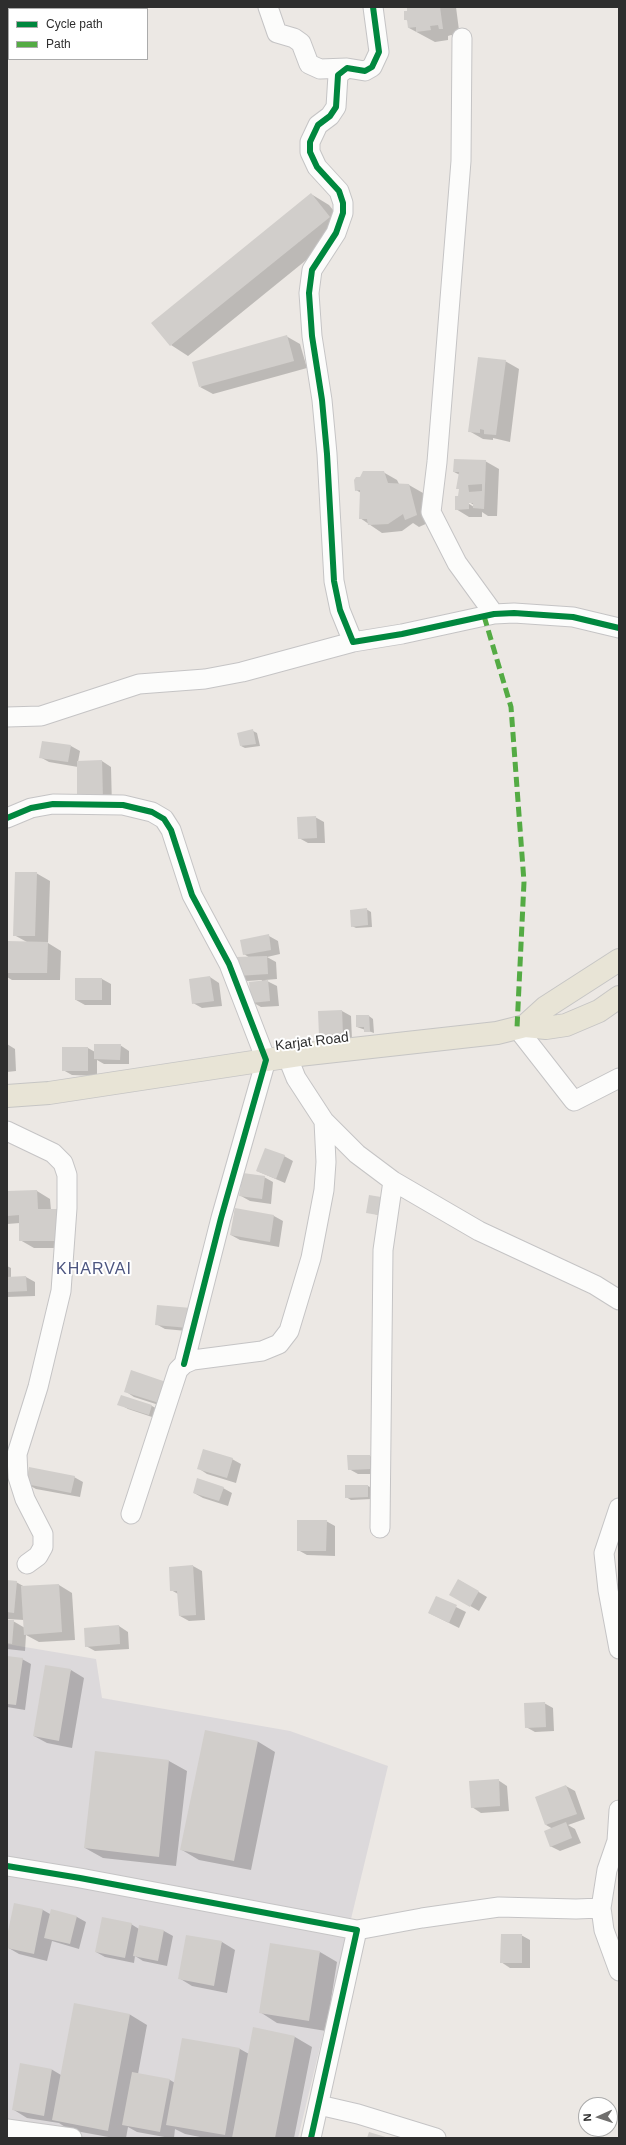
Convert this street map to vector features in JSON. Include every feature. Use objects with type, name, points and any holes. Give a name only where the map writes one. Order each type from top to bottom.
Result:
[{"type":"main road","name":"Karjat Road","points":[[521,1027],[546,1007],[619,960]]},
{"type":"main road","name":"Karjat Road","points":[[7,1096],[49,1093],[266,1060],[497,1033],[521,1027],[546,1028],[566,1025],[599,1011],[619,997]]},
{"type":"street","points":[[268,7],[277,33],[294,38],[302,43],[309,64],[320,69],[347,68],[365,71],[372,67],[379,52],[373,7]]},
{"type":"street","points":[[462,38],[461,161],[437,462],[430,512],[457,563],[494,614]]},
{"type":"street","points":[[347,68],[338,75],[336,107],[330,116],[318,125],[310,142],[310,152],[317,167],[339,191],[343,213],[336,233],[312,270],[309,293],[312,336],[323,408],[334,581],[340,610],[353,642]]},
{"type":"street","points":[[7,717],[40,716],[140,684],[212,678],[353,642],[402,634],[494,614],[514,613],[573,617],[619,628]]},
{"type":"street","points":[[7,818],[31,808],[53,804],[123,805],[146,809],[164,820],[170,830],[192,895],[230,964],[266,1060],[220,1218],[184,1364]]},
{"type":"street","points":[[521,1027],[574,1101],[619,1078]]},
{"type":"street","points":[[288,1058],[296,1078],[324,1120],[357,1154],[393,1180],[479,1231],[595,1285],[619,1300]]},
{"type":"street","points":[[131,1514],[178,1370],[184,1364],[193,1360],[262,1350],[279,1344],[289,1331],[311,1258],[324,1190],[326,1162],[324,1120]]},
{"type":"street","points":[[7,1131],[53,1153],[63,1163],[67,1175],[67,1208],[61,1291],[38,1386],[17,1454],[18,1477],[22,1491],[43,1534],[43,1546],[38,1556],[27,1564]]},
{"type":"street","points":[[380,1528],[383,1250],[393,1180]]},
{"type":"street","points":[[619,1508],[604,1553],[608,1590],[619,1641]]},
{"type":"street","points":[[619,1810],[616,1841],[607,1870],[600,1908],[604,1930],[619,1970]]},
{"type":"street","points":[[7,1866],[80,1878],[357,1930],[422,1918],[499,1907],[576,1910],[600,1908]]},
{"type":"street","points":[[311,2138],[357,1930]]},
{"type":"street","points":[[319,2105],[358,2114],[436,2138]]},
{"type":"street","points":[[7,2129],[72,2138]]},
{"type":"shaded area","points":[[7,1644],[96,1659],[102,1698],[290,1731],[388,1766],[298,2138],[7,2138]]},
{"type":"building","points":[[407,7],[440,7],[443,29],[439,29],[438,25],[430,26],[431,30],[416,32],[416,27],[408,28],[407,20],[404,20],[404,11],[407,11]]},
{"type":"building","points":[[311,193],[330,217],[170,346],[151,323]]},
{"type":"building","points":[[287,335],[294,361],[199,387],[192,362]]},
{"type":"building","points":[[478,357],[506,360],[496,435],[484,434],[484,430],[480,429],[480,433],[468,432]]},
{"type":"building","points":[[454,459],[486,460],[484,509],[473,508],[473,503],[469,503],[469,509],[455,510],[455,496],[458,496],[459,489],[456,489],[459,472],[453,472]],"holes":[[[482,484],[482,491],[469,492],[468,485]]]},
{"type":"building","points":[[363,471],[384,471],[388,483],[409,484],[417,515],[405,520],[403,514],[388,524],[368,525],[367,519],[359,519],[360,490],[355,491],[354,480],[356,477],[360,477]]},
{"type":"building","points":[[253,729],[256,744],[240,746],[237,733]]},
{"type":"building","points":[[42,741],[71,745],[68,762],[39,758]]},
{"type":"building","points":[[102,760],[103,801],[77,802],[77,761]]},
{"type":"building","points":[[316,816],[317,838],[298,839],[297,817]]},
{"type":"building","points":[[15,872],[37,872],[35,936],[13,936]]},
{"type":"building","points":[[367,908],[368,925],[351,927],[350,910]]},
{"type":"building","points":[[269,934],[271,950],[243,955],[240,940]]},
{"type":"building","points":[[7,941],[48,942],[47,973],[7,973]]},
{"type":"building","points":[[267,956],[268,974],[237,976],[236,957]]},
{"type":"building","points":[[210,976],[214,1001],[192,1004],[189,979]]},
{"type":"building","points":[[75,978],[102,978],[102,1000],[75,1000]]},
{"type":"building","points":[[268,980],[270,1001],[251,1003],[249,982]]},
{"type":"building","points":[[342,1010],[343,1035],[319,1036],[318,1011]]},
{"type":"building","points":[[356,1015],[369,1015],[370,1032],[364,1032],[364,1027],[356,1027]]},
{"type":"building","points":[[94,1044],[121,1044],[120,1060],[94,1059]]},
{"type":"building","points":[[62,1047],[88,1047],[88,1071],[62,1071]]},
{"type":"building","points":[[265,1148],[285,1155],[276,1179],[256,1171]]},
{"type":"building","points":[[243,1173],[265,1176],[262,1199],[239,1196]]},
{"type":"building","points":[[37,1190],[38,1209],[57,1209],[57,1241],[19,1241],[19,1215],[7,1216],[7,1191]]},
{"type":"building","points":[[369,1195],[381,1197],[378,1215],[366,1213]]},
{"type":"building","points":[[235,1208],[274,1215],[270,1242],[230,1235]]},
{"type":"building","points":[[26,1276],[27,1291],[7,1292],[7,1277]]},
{"type":"building","points":[[157,1305],[191,1308],[189,1328],[155,1325]]},
{"type":"building","points":[[131,1370],[166,1382],[159,1403],[124,1392]]},
{"type":"building","points":[[121,1395],[152,1405],[149,1415],[117,1405]]},
{"type":"building","points":[[203,1449],[233,1458],[227,1478],[197,1469]]},
{"type":"building","points":[[347,1455],[370,1455],[370,1469],[348,1470]]},
{"type":"building","points":[[29,1467],[75,1476],[71,1493],[26,1484]]},
{"type":"building","points":[[197,1478],[224,1487],[219,1501],[193,1493]]},
{"type":"building","points":[[345,1485],[368,1485],[368,1497],[345,1498]]},
{"type":"building","points":[[297,1520],[327,1520],[326,1551],[297,1551]]},
{"type":"building","points":[[193,1565],[196,1615],[179,1616],[177,1591],[170,1591],[169,1567]]},
{"type":"building","points":[[458,1579],[479,1591],[470,1607],[449,1595]]},
{"type":"building","points":[[7,1580],[17,1581],[14,1613],[7,1612]]},
{"type":"building","points":[[59,1584],[62,1632],[24,1635],[21,1586]]},
{"type":"building","points":[[436,1596],[457,1605],[449,1623],[428,1613]]},
{"type":"building","points":[[7,1620],[14,1620],[12,1644],[7,1643]]},
{"type":"building","points":[[119,1625],[120,1644],[85,1647],[84,1628]]},
{"type":"building","points":[[7,1656],[23,1658],[16,1705],[7,1704]]},
{"type":"building","points":[[45,1665],[71,1669],[59,1741],[33,1736]]},
{"type":"building","points":[[545,1702],[546,1727],[525,1728],[524,1703]]},
{"type":"building","points":[[205,1730],[258,1741],[234,1861],[180,1850]]},
{"type":"building","points":[[95,1751],[169,1760],[159,1857],[84,1848]]},
{"type":"building","points":[[499,1779],[500,1806],[471,1808],[469,1781]]},
{"type":"building","points":[[566,1785],[577,1814],[545,1825],[535,1797]]},
{"type":"building","points":[[566,1822],[572,1838],[550,1847],[544,1831]]},
{"type":"building","points":[[14,1903],[43,1909],[34,1954],[7,1948],[7,1936]]},
{"type":"building","points":[[51,1909],[77,1916],[70,1944],[44,1938]]},
{"type":"building","points":[[102,1917],[132,1923],[125,1958],[95,1952]]},
{"type":"building","points":[[139,1925],[164,1930],[158,1961],[133,1956]]},
{"type":"building","points":[[501,1934],[522,1934],[522,1963],[500,1963]]},
{"type":"building","points":[[186,1935],[222,1941],[214,1986],[178,1979]]},
{"type":"building","points":[[270,1943],[320,1951],[309,2021],[259,2013]]},
{"type":"building","points":[[74,2003],[130,2014],[108,2131],[52,2120]]},
{"type":"building","points":[[253,2027],[295,2036],[275,2138],[232,2138]]},
{"type":"building","points":[[182,2038],[240,2048],[225,2135],[166,2125]]},
{"type":"building","points":[[20,2063],[52,2069],[44,2116],[12,2110]]},
{"type":"building","points":[[132,2072],[170,2079],[160,2132],[122,2125]]},
{"type":"building","points":[[369,2132],[389,2138],[367,2138]]},
{"type":"marked path","points":[[484,616],[511,707],[524,882],[517,1028]]},
{"type":"cycle path","points":[[373,7],[379,52],[372,67],[365,71],[347,68],[338,75],[336,107],[330,116],[318,125],[310,142],[310,152],[317,167],[339,191],[343,203],[343,213],[336,233],[312,270],[309,293],[312,336],[322,400],[327,454],[334,581],[340,610],[353,642],[402,634],[494,614],[514,613],[573,617],[619,628]]},
{"type":"cycle path","points":[[7,818],[31,808],[53,804],[123,805],[152,812],[164,819],[171,830],[192,895],[229,964],[266,1060],[221,1218],[184,1364]]},
{"type":"cycle path","points":[[7,1866],[80,1878],[357,1930],[311,2138]]},
{"type":"district","name":"KHARVAI","points":[[94,1270]]}]
